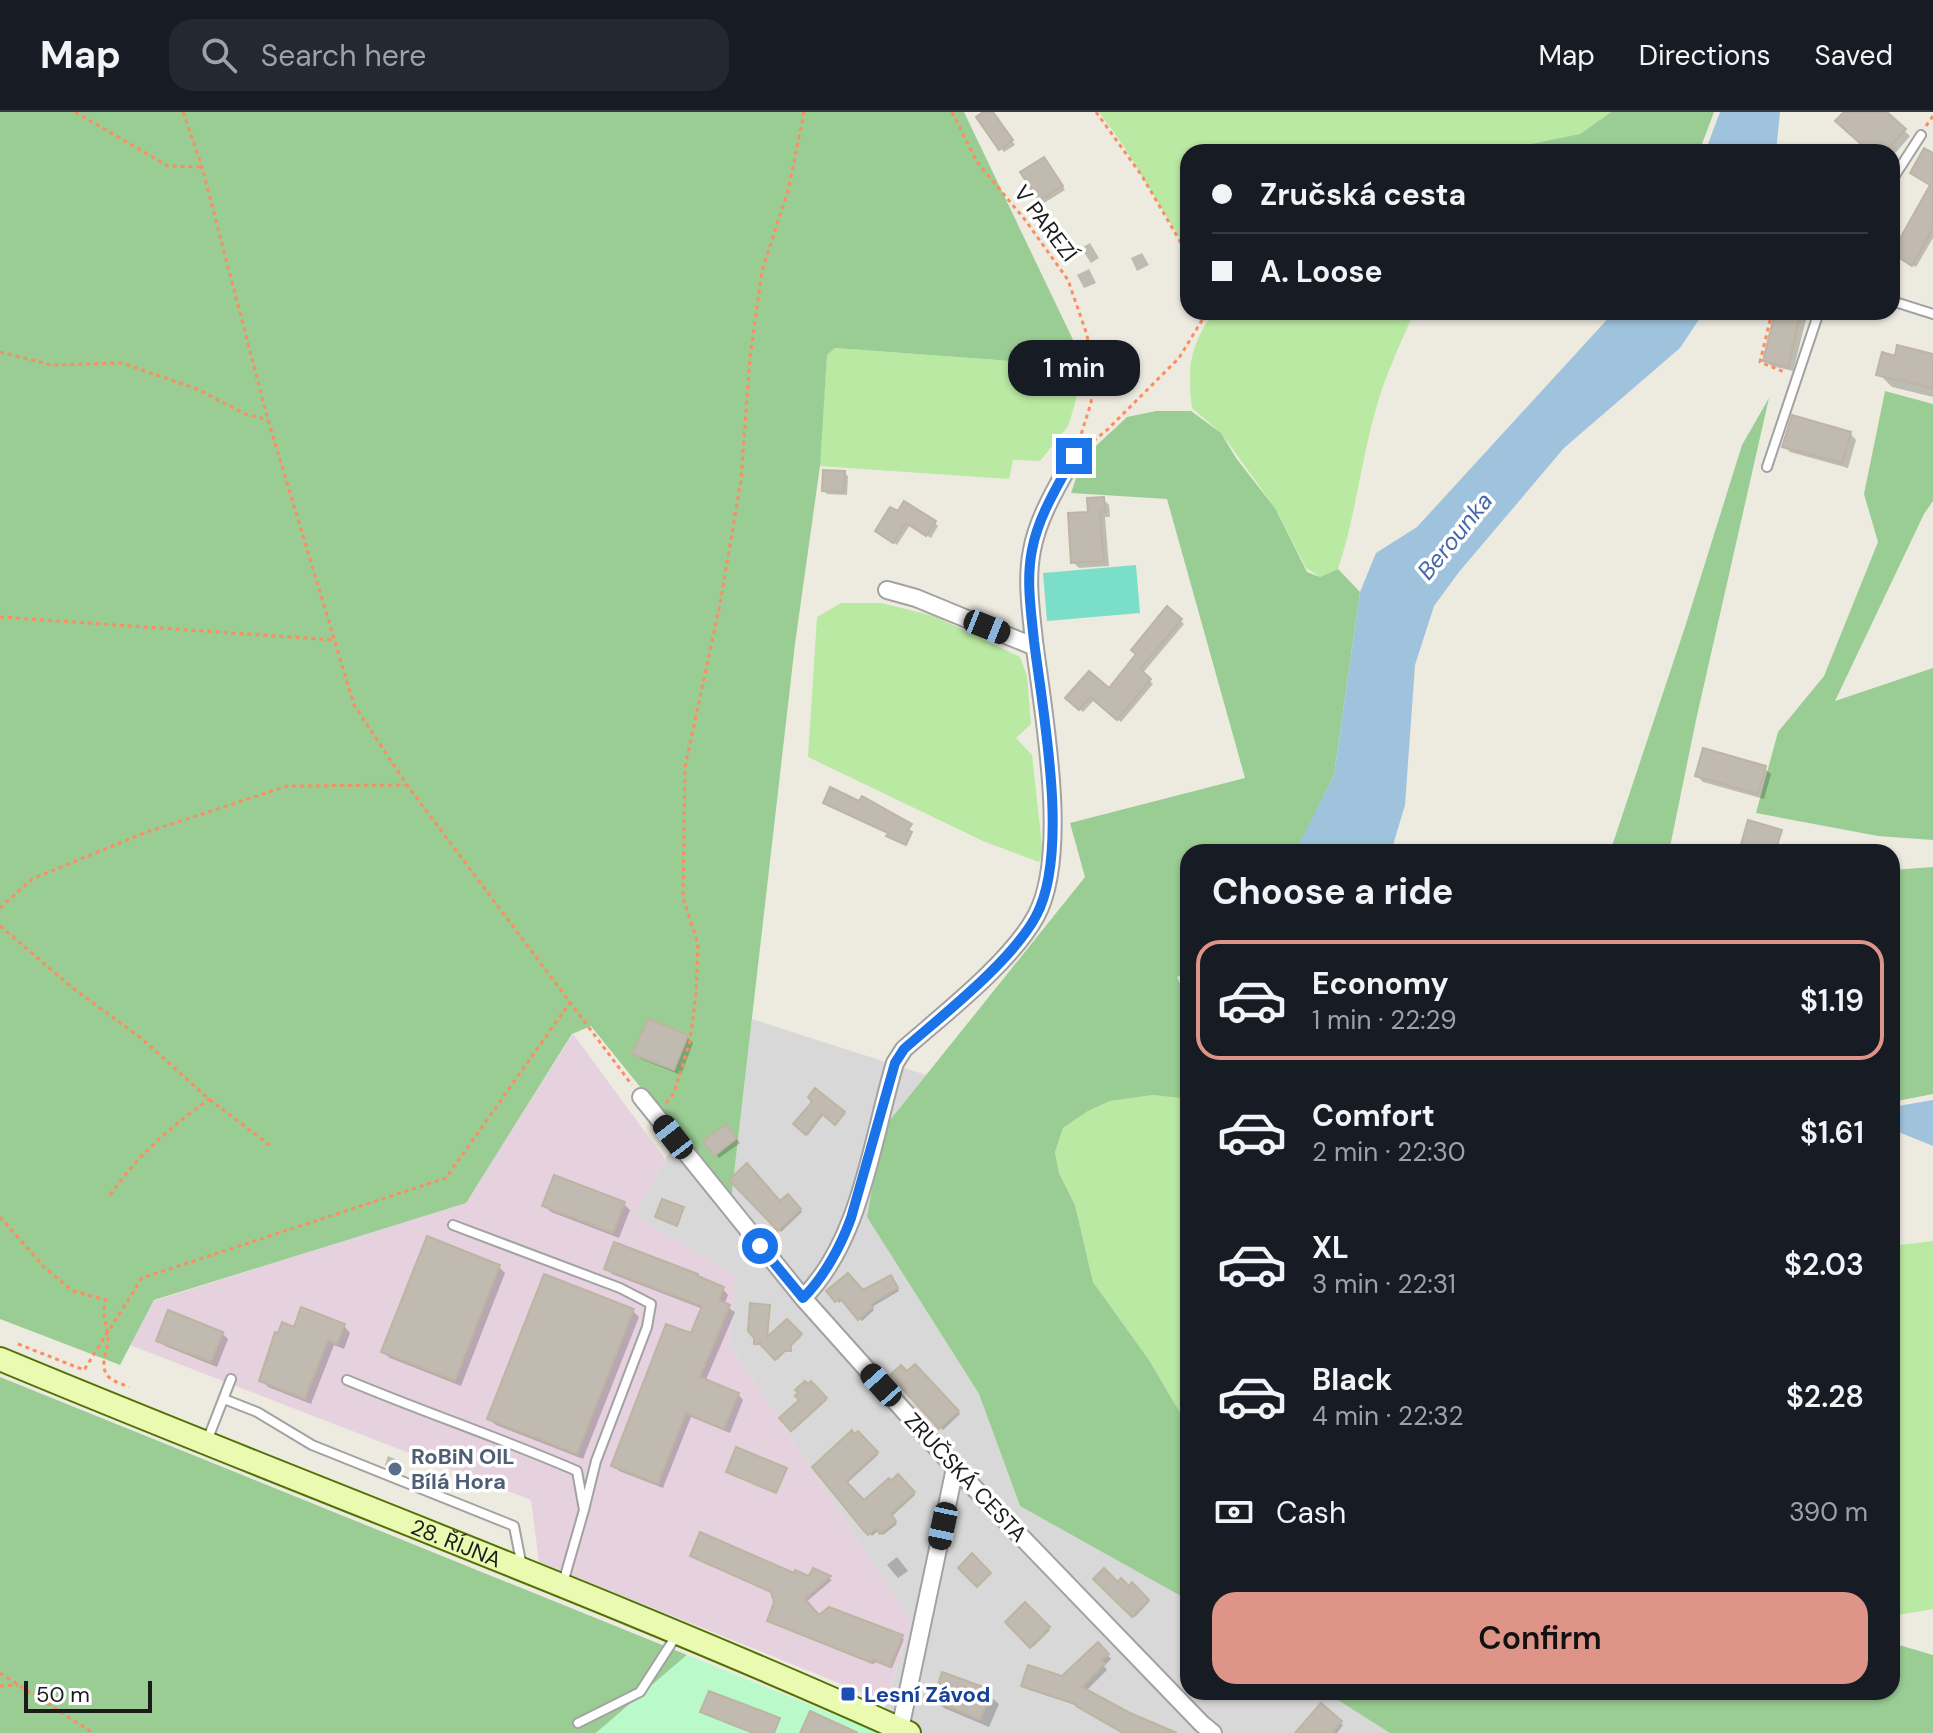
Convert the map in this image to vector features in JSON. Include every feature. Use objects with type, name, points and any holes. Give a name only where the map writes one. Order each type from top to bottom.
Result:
[{"type":"main road","name":"28. ŘÍJNA","points":[[7,1351],[205,1445],[789,1678],[904,1731]]},
{"type":"street","points":[[803,1298],[813,1288],[844,1236],[857,1201],[895,1063],[904,1049],[1021,941],[1038,913],[1051,876],[1053,820],[1029,593],[1032,549],[1049,503],[1074,456]]},
{"type":"street","points":[[887,590],[916,598],[1035,647]]},
{"type":"street","name":"ZRUČSKÁ CESTA","points":[[641,1097],[803,1298],[955,1468],[1213,1733]]},
{"type":"street","points":[[904,1731],[955,1468]]},
{"type":"lane","points":[[1900,168],[1921,135]]},
{"type":"lane","points":[[1900,304],[1933,314]]},
{"type":"lane","points":[[1767,467],[1816,320]]},
{"type":"lane","points":[[453,1225],[620,1288],[651,1304],[647,1327],[596,1461],[561,1587]]},
{"type":"lane","points":[[205,1445],[231,1379]]},
{"type":"lane","points":[[347,1380],[426,1413],[509,1441],[577,1471],[584,1510]]},
{"type":"lane","points":[[224,1399],[257,1412],[312,1445],[514,1526],[523,1571]]},
{"type":"lane","points":[[578,1723],[640,1692],[678,1633]]},
{"type":"path","points":[[75,112],[168,166],[202,167]]},
{"type":"path","points":[[183,112],[202,167],[268,420],[354,705],[407,785],[641,1097]]},
{"type":"path","points":[[655,1115],[674,1093],[690,1041],[698,944],[683,898],[685,767],[720,604],[741,480],[750,357],[762,271],[789,187],[804,112]]},
{"type":"path","name":"V PAREZÍ","points":[[952,112],[977,162],[1026,221],[1068,280],[1087,335],[1093,373],[1091,403],[1074,456]]},
{"type":"path","points":[[1096,112],[1142,176],[1180,241]]},
{"type":"path","points":[[1929,122],[1933,116]]},
{"type":"path","points":[[1074,456],[1107,430],[1179,358],[1202,320]]},
{"type":"path","points":[[1770,320],[1760,362],[1791,374]]},
{"type":"path","points":[[0,352],[52,365],[122,363],[197,389],[245,414],[268,420]]},
{"type":"path","points":[[0,617],[334,640]]},
{"type":"path","points":[[0,908],[32,879],[144,833],[287,786],[407,785]]},
{"type":"path","points":[[0,926],[74,989],[141,1038],[209,1099],[272,1147]]},
{"type":"path","points":[[7,1351],[84,1370],[142,1278],[446,1178],[571,1001]]},
{"type":"path","points":[[110,1195],[132,1164],[167,1130],[209,1099]]},
{"type":"path","points":[[0,1217],[45,1268],[73,1291],[106,1300],[103,1310],[109,1340],[105,1349],[104,1371],[129,1387]]},
{"type":"path","points":[[0,1673],[93,1733]]},
{"type":"path","points":[[0,1686],[18,1685]]},
{"type":"shaded area","points":[[1136,565],[1140,613],[1047,621],[1043,573]]},
{"type":"shaded area","points":[[752,1019],[926,1075],[882,1130],[867,1217],[979,1394],[1020,1506],[1180,1596],[1180,1700],[1338,1700],[1390,1733],[877,1733],[911,1622],[730,1344],[735,1275],[633,1216],[679,1135],[731,1198]]},
{"type":"shaded area","points":[[573,1034],[665,1159],[634,1216],[735,1275],[730,1344],[911,1622],[886,1702],[539,1562],[531,1500],[130,1345],[154,1301],[466,1202]]},
{"type":"green space","points":[[0,112],[964,112],[1087,369],[1080,366],[835,348],[827,355],[820,466],[795,644],[731,1200],[591,1026],[572,1034],[466,1203],[154,1300],[120,1365],[0,1319]]},
{"type":"green space","points":[[1099,112],[1611,112],[1580,134],[1531,144],[1180,144],[1180,239],[1123,145]]},
{"type":"green space","points":[[1611,112],[1714,112],[1702,144],[1531,144],[1580,134]]},
{"type":"green space","points":[[1208,320],[1411,320],[1377,405],[1338,569],[1320,577],[1306,568],[1275,508],[1221,433],[1192,408],[1190,368],[1199,336]]},
{"type":"green space","points":[[835,348],[1080,366],[1075,404],[1068,426],[1040,461],[1013,460],[1009,479],[819,466],[827,355]]},
{"type":"green space","points":[[1885,391],[1933,404],[1933,501],[1835,701],[1933,668],[1933,840],[1878,836],[1756,813],[1778,732],[1824,676],[1878,542],[1864,494]]},
{"type":"green space","points":[[1769,398],[1671,844],[1613,844],[1686,624],[1742,445]]},
{"type":"green space","points":[[1156,411],[1191,411],[1221,433],[1236,458],[1275,508],[1307,572],[1320,577],[1338,569],[1360,592],[1334,775],[1300,844],[1180,844],[1180,976],[1177,977],[1180,983],[1180,1098],[1153,1095],[1110,1101],[1063,1128],[1055,1152],[1059,1173],[1075,1205],[1093,1282],[1149,1360],[1180,1412],[1180,1596],[1020,1506],[979,1394],[867,1217],[882,1130],[1085,877],[1070,823],[1245,778],[1167,499],[1071,493],[1083,458],[1127,417]]},
{"type":"green space","points":[[841,603],[881,603],[934,616],[1020,657],[1027,676],[1031,724],[1016,738],[1032,755],[1043,854],[1039,862],[983,841],[808,757],[817,617]]},
{"type":"green space","points":[[1933,867],[1933,1094],[1900,1100],[1900,869]]},
{"type":"green space","points":[[1153,1095],[1180,1098],[1180,1412],[1149,1360],[1093,1282],[1075,1205],[1059,1173],[1055,1152],[1063,1128],[1110,1101]]},
{"type":"green space","points":[[1933,1241],[1933,1609],[1900,1615],[1900,1245]]},
{"type":"green space","points":[[0,1377],[687,1655],[596,1733],[0,1733]]},
{"type":"green space","points":[[1900,1645],[1933,1655],[1933,1733],[1390,1733],[1338,1700],[1900,1700]]},
{"type":"green space","points":[[687,1655],[877,1732],[877,1733],[596,1733]]},
{"type":"water","points":[[1720,112],[1780,112],[1777,144],[1708,144]]},
{"type":"water","name":"Berounka","points":[[1607,320],[1699,320],[1680,348],[1564,448],[1434,606],[1415,665],[1405,805],[1393,844],[1299,844],[1334,775],[1360,592],[1376,553],[1417,527]]},
{"type":"water","points":[[1933,1100],[1933,1146],[1900,1133],[1900,1106]]},
{"type":"building","points":[[983,112],[993,112],[1013,140],[999,150],[976,117]]},
{"type":"building","points":[[1844,112],[1887,112],[1906,129],[1892,144],[1861,144],[1835,121]]},
{"type":"building","points":[[1924,148],[1933,153],[1933,228],[1912,266],[1900,258],[1900,239],[1930,185],[1910,173]]},
{"type":"building","points":[[1044,157],[1063,186],[1039,201],[1020,172]]},
{"type":"building","points":[[1773,320],[1799,320],[1788,367],[1763,361]]},
{"type":"building","points":[[1897,345],[1933,354],[1933,388],[1876,375],[1882,352],[1895,356]]},
{"type":"building","points":[[1792,415],[1851,432],[1842,463],[1782,447]]},
{"type":"building","points":[[823,470],[845,471],[844,492],[822,491]]},
{"type":"building","points":[[1104,497],[1105,512],[1100,512],[1104,561],[1071,563],[1068,513],[1088,512],[1087,498]]},
{"type":"building","points":[[904,501],[936,521],[926,536],[906,523],[893,543],[875,531],[890,507],[898,511]]},
{"type":"building","points":[[1167,606],[1182,619],[1140,669],[1151,679],[1117,720],[1090,697],[1079,710],[1065,698],[1089,671],[1109,688],[1136,654],[1131,650]]},
{"type":"building","points":[[1703,748],[1766,766],[1758,794],[1695,776]]},
{"type":"building","points":[[830,787],[859,801],[862,796],[912,824],[906,845],[886,836],[888,833],[823,803]]},
{"type":"building","points":[[1748,820],[1782,830],[1778,844],[1741,844]]},
{"type":"building","points":[[648,1019],[688,1035],[674,1070],[632,1054]]},
{"type":"building","points":[[815,1088],[845,1112],[835,1125],[822,1114],[806,1135],[793,1124],[812,1102],[808,1097]]},
{"type":"building","points":[[726,1124],[737,1138],[714,1156],[703,1141]]},
{"type":"building","points":[[747,1163],[780,1201],[788,1194],[801,1209],[778,1231],[729,1180]]},
{"type":"building","points":[[554,1175],[625,1202],[613,1233],[542,1206]]},
{"type":"building","points":[[662,1199],[684,1207],[677,1226],[655,1217]]},
{"type":"building","points":[[427,1236],[500,1265],[455,1381],[381,1352]]},
{"type":"building","points":[[614,1242],[724,1287],[719,1300],[730,1305],[700,1377],[739,1393],[724,1429],[686,1413],[658,1484],[611,1466],[666,1324],[691,1333],[702,1306],[604,1269]]},
{"type":"building","points":[[848,1273],[863,1290],[891,1275],[898,1288],[871,1304],[873,1307],[858,1320],[840,1298],[835,1302],[826,1291]]},
{"type":"building","points":[[544,1274],[634,1309],[577,1454],[487,1419]]},
{"type":"building","points":[[750,1303],[770,1305],[767,1337],[787,1319],[802,1334],[791,1345],[791,1351],[784,1351],[775,1360],[760,1344],[754,1344],[754,1338],[748,1331]]},
{"type":"building","points":[[301,1307],[345,1324],[337,1344],[328,1340],[305,1399],[259,1381],[275,1332],[278,1333],[282,1322],[294,1327]]},
{"type":"building","points":[[168,1310],[223,1332],[211,1362],[156,1341]]},
{"type":"building","points":[[915,1364],[959,1411],[939,1429],[890,1375],[901,1365],[907,1371]]},
{"type":"building","points":[[805,1381],[808,1384],[811,1381],[827,1398],[791,1431],[779,1418],[799,1400],[795,1390]]},
{"type":"building","points":[[852,1430],[854,1434],[858,1431],[878,1452],[846,1481],[864,1500],[898,1474],[915,1492],[891,1514],[896,1521],[880,1534],[876,1529],[868,1535],[812,1467]]},
{"type":"building","points":[[736,1447],[787,1468],[776,1493],[726,1472]]},
{"type":"building","points":[[700,1532],[794,1573],[795,1570],[809,1576],[813,1568],[831,1576],[805,1599],[819,1615],[829,1607],[903,1635],[890,1667],[873,1660],[872,1663],[767,1621],[774,1602],[771,1592],[690,1556]]},
{"type":"building","points":[[972,1553],[991,1573],[977,1587],[958,1568]]},
{"type":"building","points":[[1104,1568],[1118,1582],[1121,1578],[1129,1586],[1132,1582],[1149,1600],[1132,1617],[1093,1579]]},
{"type":"building","points":[[1025,1602],[1050,1627],[1030,1648],[1005,1622]]},
{"type":"building","points":[[1098,1642],[1109,1654],[1101,1660],[1105,1664],[1082,1687],[1130,1713],[1177,1733],[1123,1733],[1076,1704],[1021,1686],[1028,1665],[1062,1676]]},
{"type":"building","points":[[942,1672],[981,1686],[980,1689],[991,1694],[980,1720],[933,1700]]},
{"type":"building","points":[[709,1691],[780,1718],[774,1733],[753,1733],[700,1712]]},
{"type":"building","points":[[1321,1703],[1342,1721],[1332,1733],[1295,1733]]},
{"type":"building","points":[[810,1711],[858,1733],[800,1733]]},
{"type":"place","name":"RoBiN OIL Bílá Hora","points":[[395,1469]]},
{"type":"place","name":"Lesní Závod","points":[[848,1694]]},
{"type":"route","points":[[760,1246],[803,1298],[813,1288],[844,1236],[851,1218],[895,1063],[904,1049],[1021,941],[1038,913],[1051,876],[1053,820],[1029,593],[1032,549],[1049,503],[1074,456]]}]
